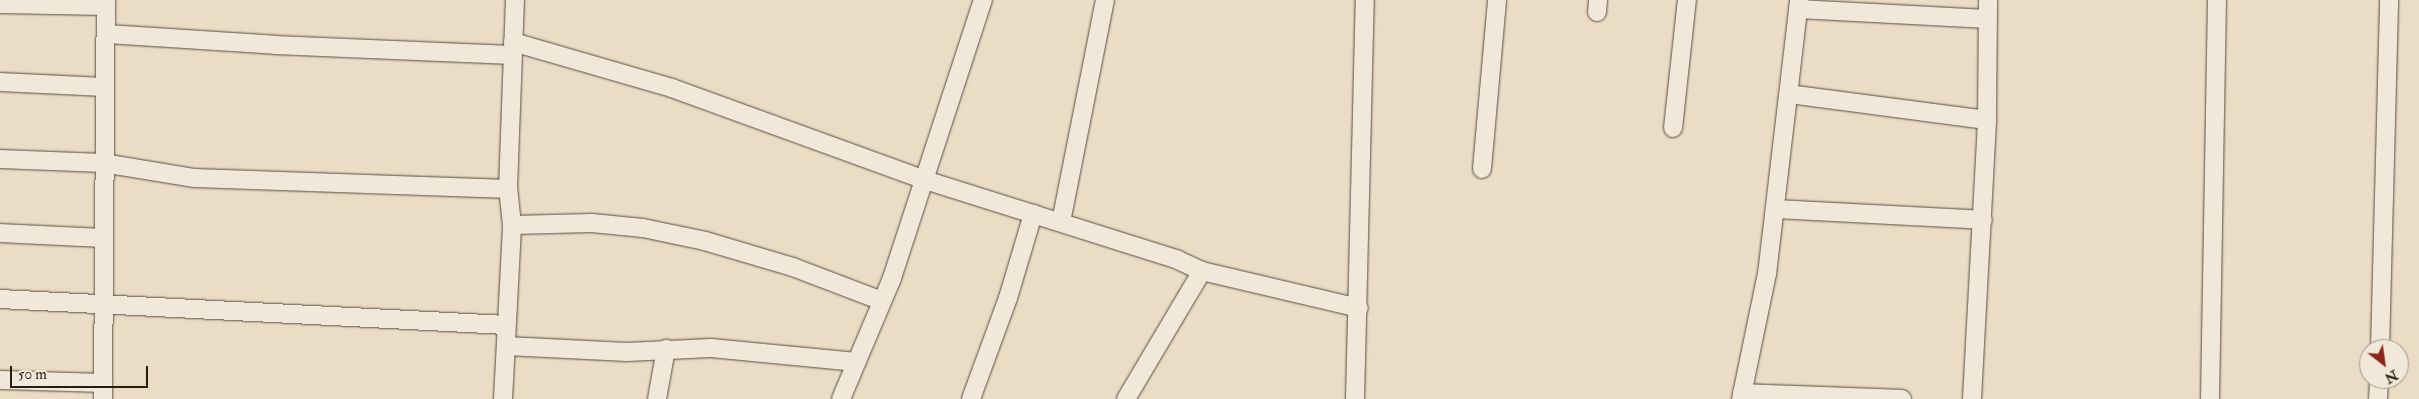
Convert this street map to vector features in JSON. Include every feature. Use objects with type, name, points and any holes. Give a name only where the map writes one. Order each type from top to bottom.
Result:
[{"type":"street","points":[[503,399],[512,226],[508,189],[514,0]]},
{"type":"street","points":[[841,399],[882,301],[925,180],[983,0]]},
{"type":"street","points":[[1061,222],[1105,0]]},
{"type":"street","points":[[1355,399],[1359,308],[1365,0]]},
{"type":"street","points":[[1482,169],[1497,0]]},
{"type":"street","points":[[1673,128],[1687,0]]},
{"type":"street","points":[[1972,399],[1983,220],[1987,120],[1988,0]]},
{"type":"street","points":[[2210,399],[2217,0]]},
{"type":"street","points":[[2380,339],[2389,0]]},
{"type":"street","points":[[0,4],[106,3],[107,34],[103,163],[103,391],[0,380]]},
{"type":"street","points":[[1902,399],[1741,396],[1767,274],[1798,4],[1988,19]]},
{"type":"street","points":[[107,34],[275,45],[512,48],[672,88],[925,180],[1178,260],[1202,271],[1359,308]]},
{"type":"street","points":[[0,82],[104,87]]},
{"type":"street","points":[[1789,94],[1987,120]]},
{"type":"street","points":[[0,159],[103,163],[195,178],[508,189]]},
{"type":"street","points":[[1774,209],[1983,220]]},
{"type":"street","points":[[971,399],[1008,298],[1033,214]]},
{"type":"street","points":[[512,226],[592,223],[643,228],[705,241],[793,267],[882,301]]},
{"type":"street","points":[[0,233],[104,238]]},
{"type":"street","points":[[1126,399],[1202,271]]},
{"type":"street","points":[[0,299],[506,324]]},
{"type":"street","points":[[506,346],[627,352],[711,348],[856,362]]},
{"type":"street","points":[[657,399],[666,349]]}]
